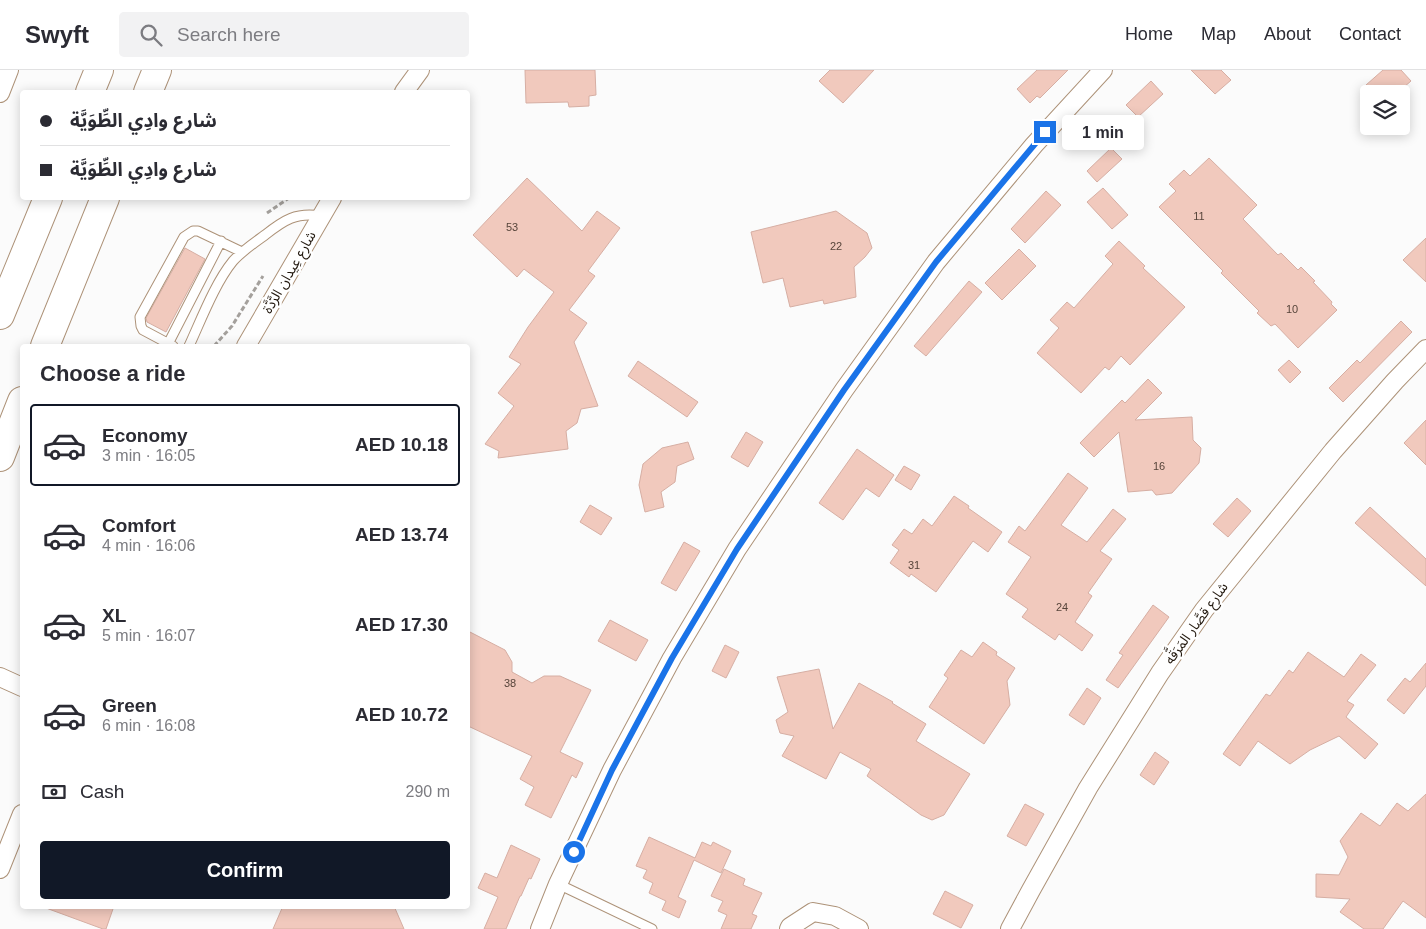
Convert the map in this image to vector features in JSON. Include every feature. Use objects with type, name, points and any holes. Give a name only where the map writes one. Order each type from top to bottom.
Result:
[{"type":"main road","points":[[91,90],[99,70]]},
{"type":"main road","points":[[149,90],[157,70]]},
{"type":"main road","points":[[0,315],[47,200]]},
{"type":"main road","points":[[46,344],[104,200]]},
{"type":"main road","points":[[0,457],[20,407]]},
{"type":"street","points":[[0,92],[9,70]]},
{"type":"street","points":[[405,90],[420,70]]},
{"type":"street","points":[[540,929],[558,884],[612,770],[672,658],[737,549],[844,390],[936,262],[1034,145],[1102,70]]},
{"type":"street","name":"شارع عِيدان الرَّدَّة","points":[[247,344],[331,200]]},
{"type":"street","name":"شارع قصَّار المَرَقَّه","points":[[1010,929],[1088,788],[1160,673],[1204,610],[1333,451],[1426,349]]},
{"type":"street","points":[[0,678],[20,686]]},
{"type":"street","points":[[0,869],[20,819]]},
{"type":"street","points":[[789,929],[813,912],[835,916],[859,929]]},
{"type":"lane","points":[[190,344],[220,280],[233,260],[288,219],[304,214],[321,216]]},
{"type":"lane","points":[[168,344],[143,330],[140,322],[142,312],[184,237],[193,231],[198,231],[242,252]]},
{"type":"lane","points":[[170,344],[221,242]]},
{"type":"lane","points":[[558,884],[652,929]]},
{"type":"path","points":[[270,231],[260,219],[286,200]]},
{"type":"path","points":[[216,344],[232,326],[267,269]]},
{"type":"building","points":[[525,70],[595,70],[596,95],[589,96],[589,106],[569,107],[568,102],[526,103]]},
{"type":"building","points":[[830,70],[874,70],[843,103],[819,81]]},
{"type":"building","points":[[1037,70],[1068,70],[1040,98],[1037,96],[1030,103],[1017,89]]},
{"type":"building","points":[[1191,70],[1221,70],[1231,80],[1215,94]]},
{"type":"building","points":[[1383,70],[1401,70],[1411,81],[1406,85],[1366,85]]},
{"type":"building","points":[[1151,81],[1163,94],[1138,117],[1126,105]]},
{"type":"building","points":[[1111,148],[1122,159],[1097,182],[1087,171]]},
{"type":"building","points":[[1209,158],[1257,205],[1243,219],[1278,255],[1281,253],[1298,270],[1301,267],[1315,281],[1313,282],[1337,310],[1298,348],[1275,324],[1271,326],[1257,313],[1259,311],[1221,273],[1223,271],[1159,207],[1176,191],[1169,184],[1184,170],[1190,176]]},
{"type":"building","points":[[527,178],[582,231],[597,211],[620,228],[588,271],[595,276],[569,310],[587,323],[574,342],[598,406],[581,409],[577,423],[566,431],[568,449],[498,458],[499,451],[485,444],[514,406],[498,393],[521,364],[509,357],[554,292],[524,269],[517,277],[473,235]]},
{"type":"building","points":[[1103,188],[1128,215],[1112,229],[1087,202]]},
{"type":"building","points":[[1046,191],[1061,205],[1025,243],[1011,229]]},
{"type":"building","points":[[836,211],[867,233],[872,248],[854,267],[856,297],[824,304],[823,300],[790,307],[783,278],[763,283],[751,232]]},
{"type":"building","points":[[1426,238],[1426,282],[1403,260]]},
{"type":"building","points":[[1119,241],[1145,266],[1143,268],[1185,307],[1130,365],[1121,356],[1109,370],[1105,367],[1081,393],[1037,353],[1059,328],[1050,320],[1067,302],[1074,308],[1113,264],[1105,256]]},
{"type":"building","points":[[185,248],[205,259],[166,332],[147,322],[146,318]]},
{"type":"building","points":[[1019,249],[1036,266],[1002,300],[985,283]]},
{"type":"building","points":[[969,281],[982,292],[926,356],[914,346]]},
{"type":"building","points":[[1401,321],[1412,332],[1343,402],[1329,388],[1357,360],[1360,363]]},
{"type":"building","points":[[1289,360],[1301,372],[1290,383],[1278,370]]},
{"type":"building","points":[[638,361],[698,402],[687,417],[628,376]]},
{"type":"building","points":[[1148,379],[1162,393],[1135,420],[1192,417],[1193,440],[1201,448],[1199,463],[1172,493],[1156,495],[1152,490],[1128,492],[1119,432],[1094,457],[1080,443],[1122,400],[1125,403]]},
{"type":"building","points":[[1426,420],[1426,465],[1404,443]]},
{"type":"building","points":[[746,432],[763,442],[748,467],[731,457]]},
{"type":"building","points":[[688,442],[694,459],[677,466],[675,482],[661,492],[664,507],[645,512],[639,485],[643,464],[662,448]]},
{"type":"building","points":[[857,449],[894,475],[879,497],[866,488],[843,520],[819,503]]},
{"type":"building","points":[[904,466],[920,475],[911,490],[895,480]]},
{"type":"building","points":[[1068,473],[1088,488],[1061,525],[1087,542],[1113,509],[1126,519],[1100,551],[1112,559],[1088,593],[1092,596],[1075,622],[1093,635],[1082,651],[1059,634],[1055,640],[1022,617],[1028,609],[1006,594],[1031,557],[1008,542],[1019,526],[1025,531]]},
{"type":"building","points":[[954,496],[1002,532],[988,552],[973,541],[936,592],[911,574],[909,577],[890,563],[899,550],[892,545],[904,529],[912,534],[923,519],[932,526]]},
{"type":"building","points":[[1237,498],[1251,511],[1228,537],[1213,524]]},
{"type":"building","points":[[590,505],[612,518],[601,535],[580,522]]},
{"type":"building","points":[[1370,507],[1426,559],[1426,586],[1355,523]]},
{"type":"building","points":[[684,542],[700,551],[676,591],[661,583]]},
{"type":"building","points":[[1153,605],[1169,617],[1118,688],[1106,680],[1123,655],[1119,653]]},
{"type":"building","points":[[610,620],[648,640],[636,661],[598,641]]},
{"type":"building","points":[[470,632],[505,650],[512,662],[512,672],[532,683],[544,676],[560,676],[591,690],[560,752],[583,763],[576,778],[572,775],[551,818],[525,805],[534,787],[520,779],[532,756],[470,727]]},
{"type":"building","points":[[983,642],[997,652],[996,655],[1015,668],[1007,681],[1010,705],[984,744],[929,707],[948,678],[944,675],[961,650],[972,657]]},
{"type":"building","points":[[725,645],[739,652],[726,678],[712,671]]},
{"type":"building","points":[[1308,652],[1344,677],[1361,654],[1376,665],[1347,701],[1354,705],[1346,717],[1378,744],[1365,759],[1339,736],[1310,750],[1290,764],[1258,741],[1240,766],[1223,754],[1266,694],[1270,696],[1289,670],[1293,673]]},
{"type":"building","points":[[1426,663],[1426,686],[1404,714],[1387,700],[1405,678],[1410,682]]},
{"type":"building","points":[[819,669],[833,729],[859,683],[893,702],[926,724],[916,741],[970,774],[944,815],[932,820],[921,815],[867,776],[871,769],[840,752],[826,779],[782,756],[794,736],[780,733],[776,720],[788,712],[777,677]]},
{"type":"building","points":[[1087,688],[1101,698],[1084,725],[1069,715]]},
{"type":"building","points":[[1155,752],[1169,762],[1154,785],[1140,775]]},
{"type":"building","points":[[1426,794],[1426,918],[1403,901],[1383,929],[1364,929],[1340,912],[1350,899],[1316,897],[1316,874],[1339,875],[1348,857],[1340,841],[1361,813],[1380,826],[1397,803],[1408,811]]},
{"type":"building","points":[[1025,804],[1044,814],[1026,846],[1007,836]]},
{"type":"building","points":[[649,837],[695,858],[702,842],[711,846],[713,842],[731,851],[721,873],[694,860],[678,897],[686,901],[679,918],[662,910],[666,901],[649,893],[653,883],[643,878],[647,870],[636,866]]},
{"type":"building","points":[[511,845],[540,859],[531,879],[529,878],[520,896],[506,929],[484,929],[498,897],[478,888],[485,873],[497,878]]},
{"type":"building","points":[[724,869],[745,879],[743,885],[762,893],[752,914],[757,916],[751,929],[721,929],[727,915],[718,911],[723,901],[711,896]]},
{"type":"building","points":[[945,891],[973,905],[961,928],[933,914]]},
{"type":"building","points":[[49,909],[113,909],[106,929]]},
{"type":"building","points":[[282,909],[395,909],[404,929],[273,929]]},
{"type":"route","points":[[574,852],[612,770],[672,658],[737,549],[844,390],[936,262],[1045,132]]}]
